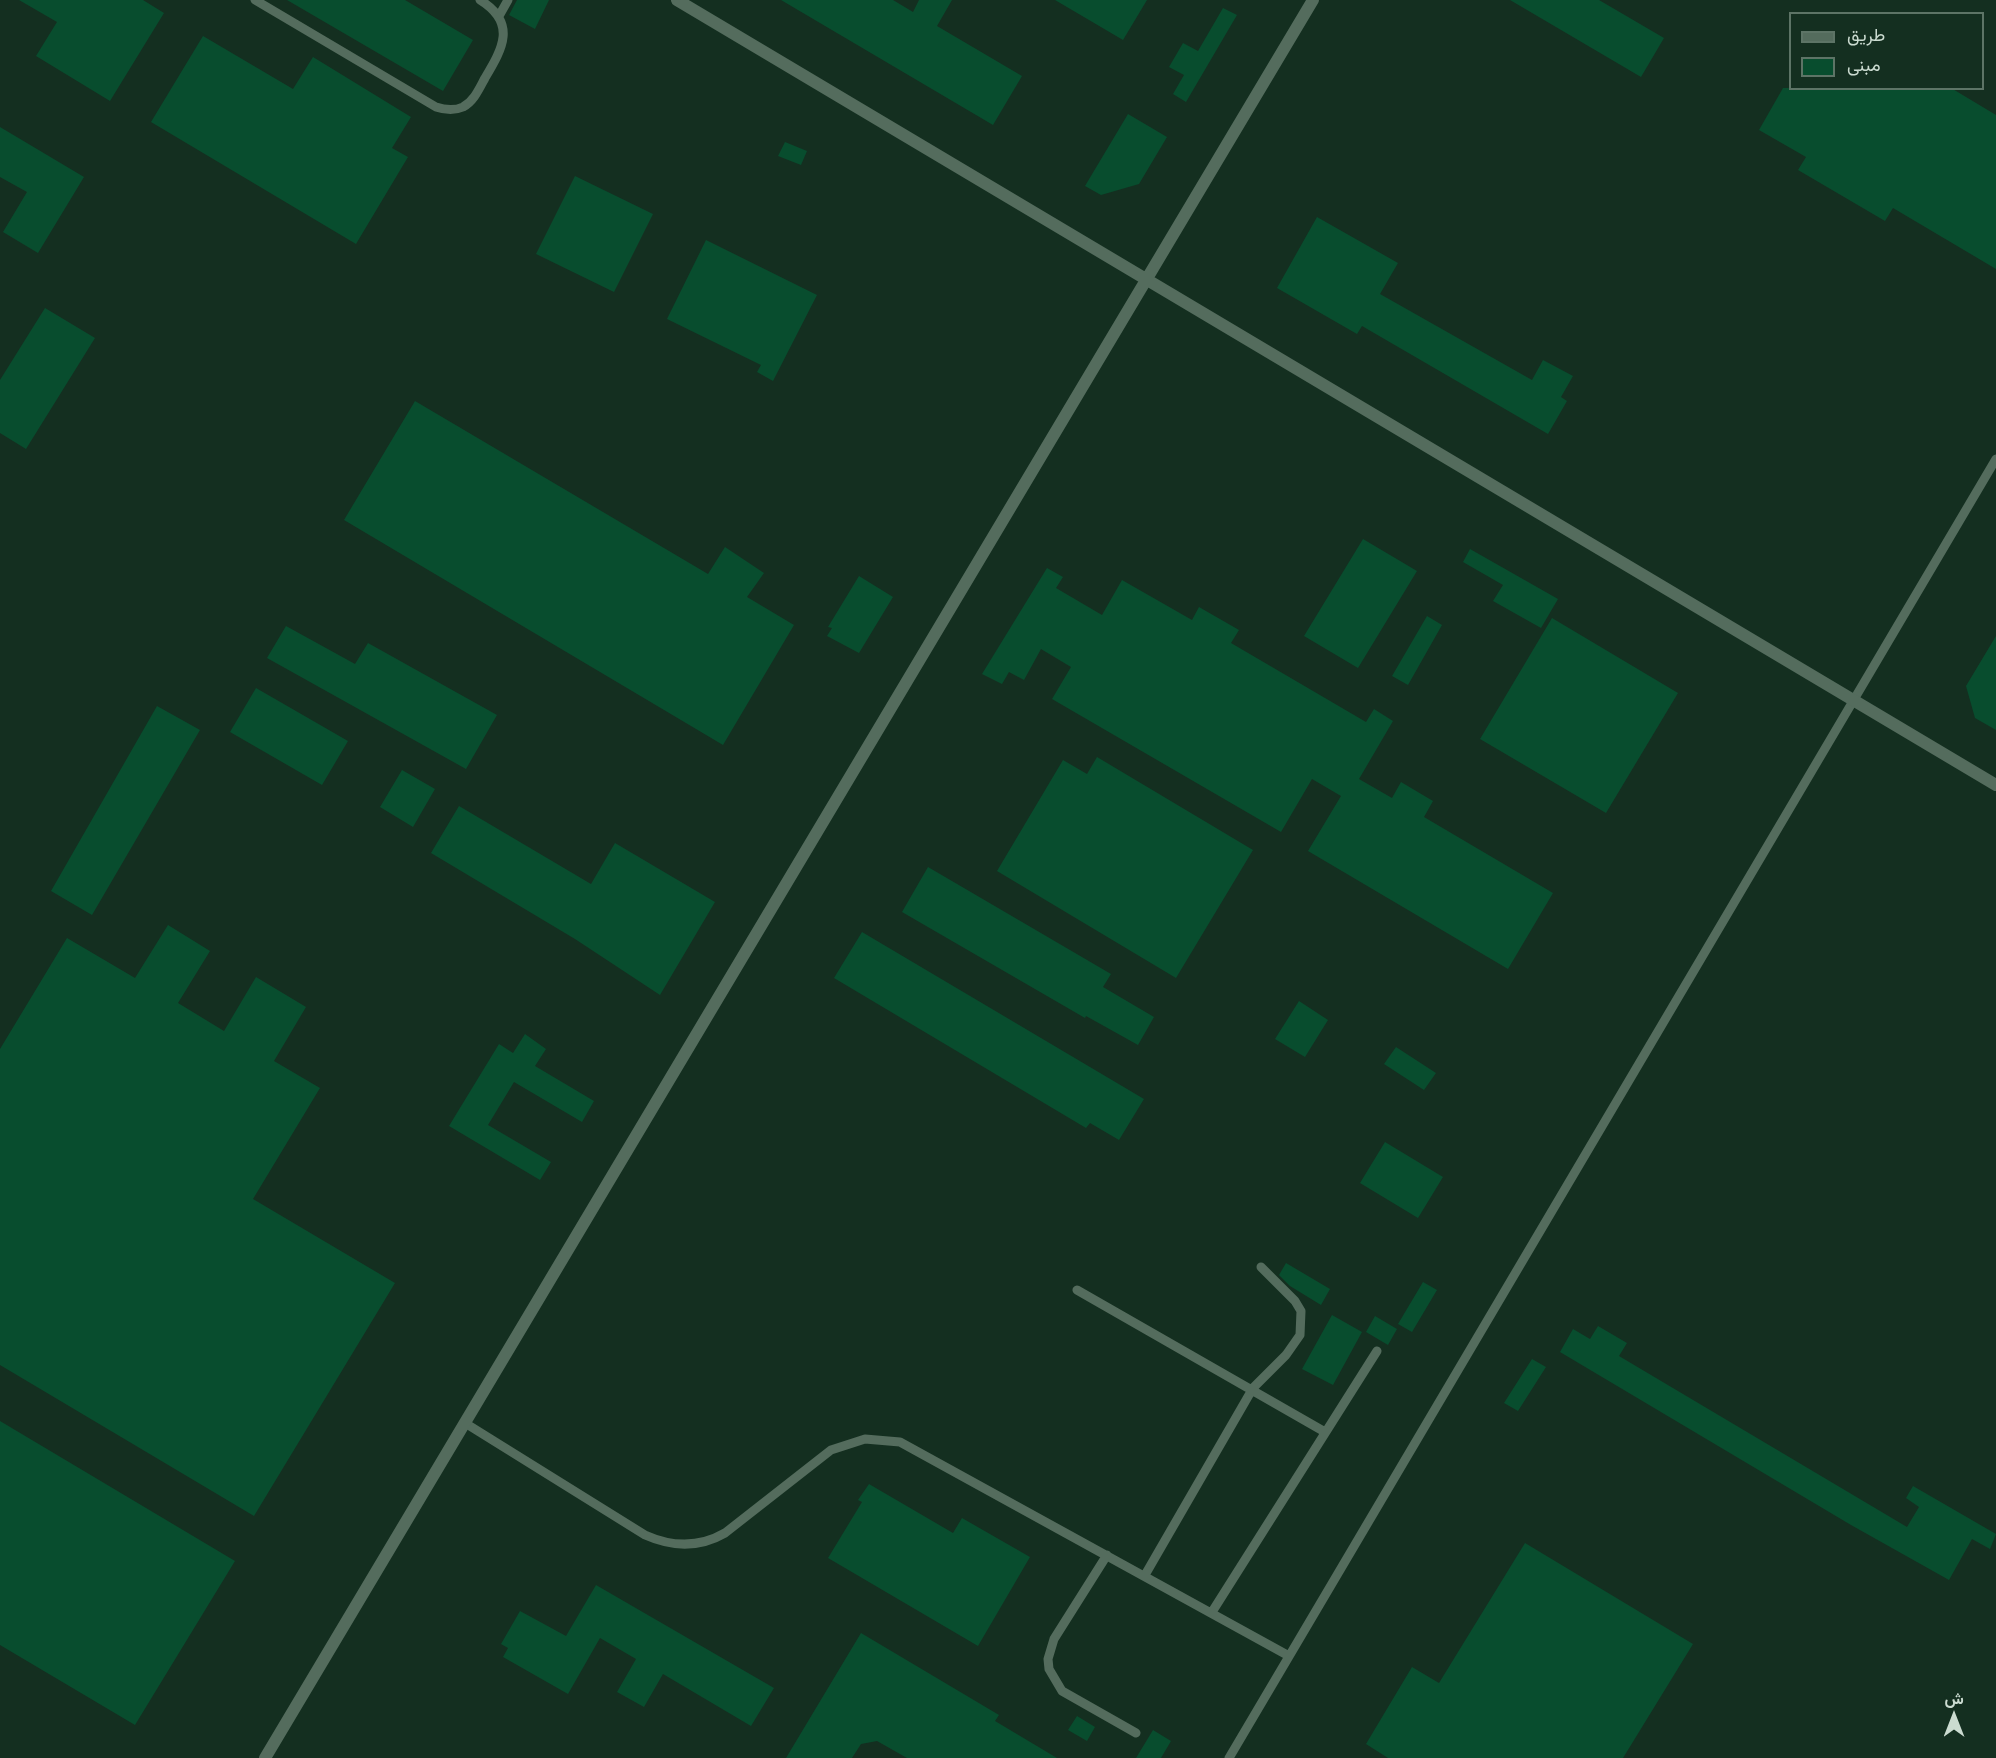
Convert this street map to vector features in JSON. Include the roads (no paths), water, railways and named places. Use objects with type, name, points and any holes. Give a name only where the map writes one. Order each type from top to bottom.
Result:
[{"type":"street","points":[[677,0],[1996,784]]},
{"type":"street","points":[[265,1758],[1313,0]]},
{"type":"lane","points":[[255,0],[436,107],[449,110],[469,103],[497,59],[504,39],[499,16],[480,0]]},
{"type":"lane","points":[[499,16],[508,0]]},
{"type":"lane","points":[[1228,1758],[1996,459]]},
{"type":"lane","points":[[1145,1575],[1253,1388],[1294,1345],[1302,1323],[1301,1311],[1295,1301],[1261,1267]]},
{"type":"lane","points":[[1077,1290],[1253,1388],[1325,1432]]},
{"type":"lane","points":[[1212,1612],[1377,1351]]},
{"type":"lane","points":[[465,1423],[645,1535],[671,1544],[685,1545],[713,1540],[831,1450],[847,1443],[883,1439],[900,1442],[1289,1656]]},
{"type":"lane","points":[[1107,1555],[1054,1639],[1048,1659],[1049,1669],[1056,1685],[1069,1696],[1136,1733]]}]
